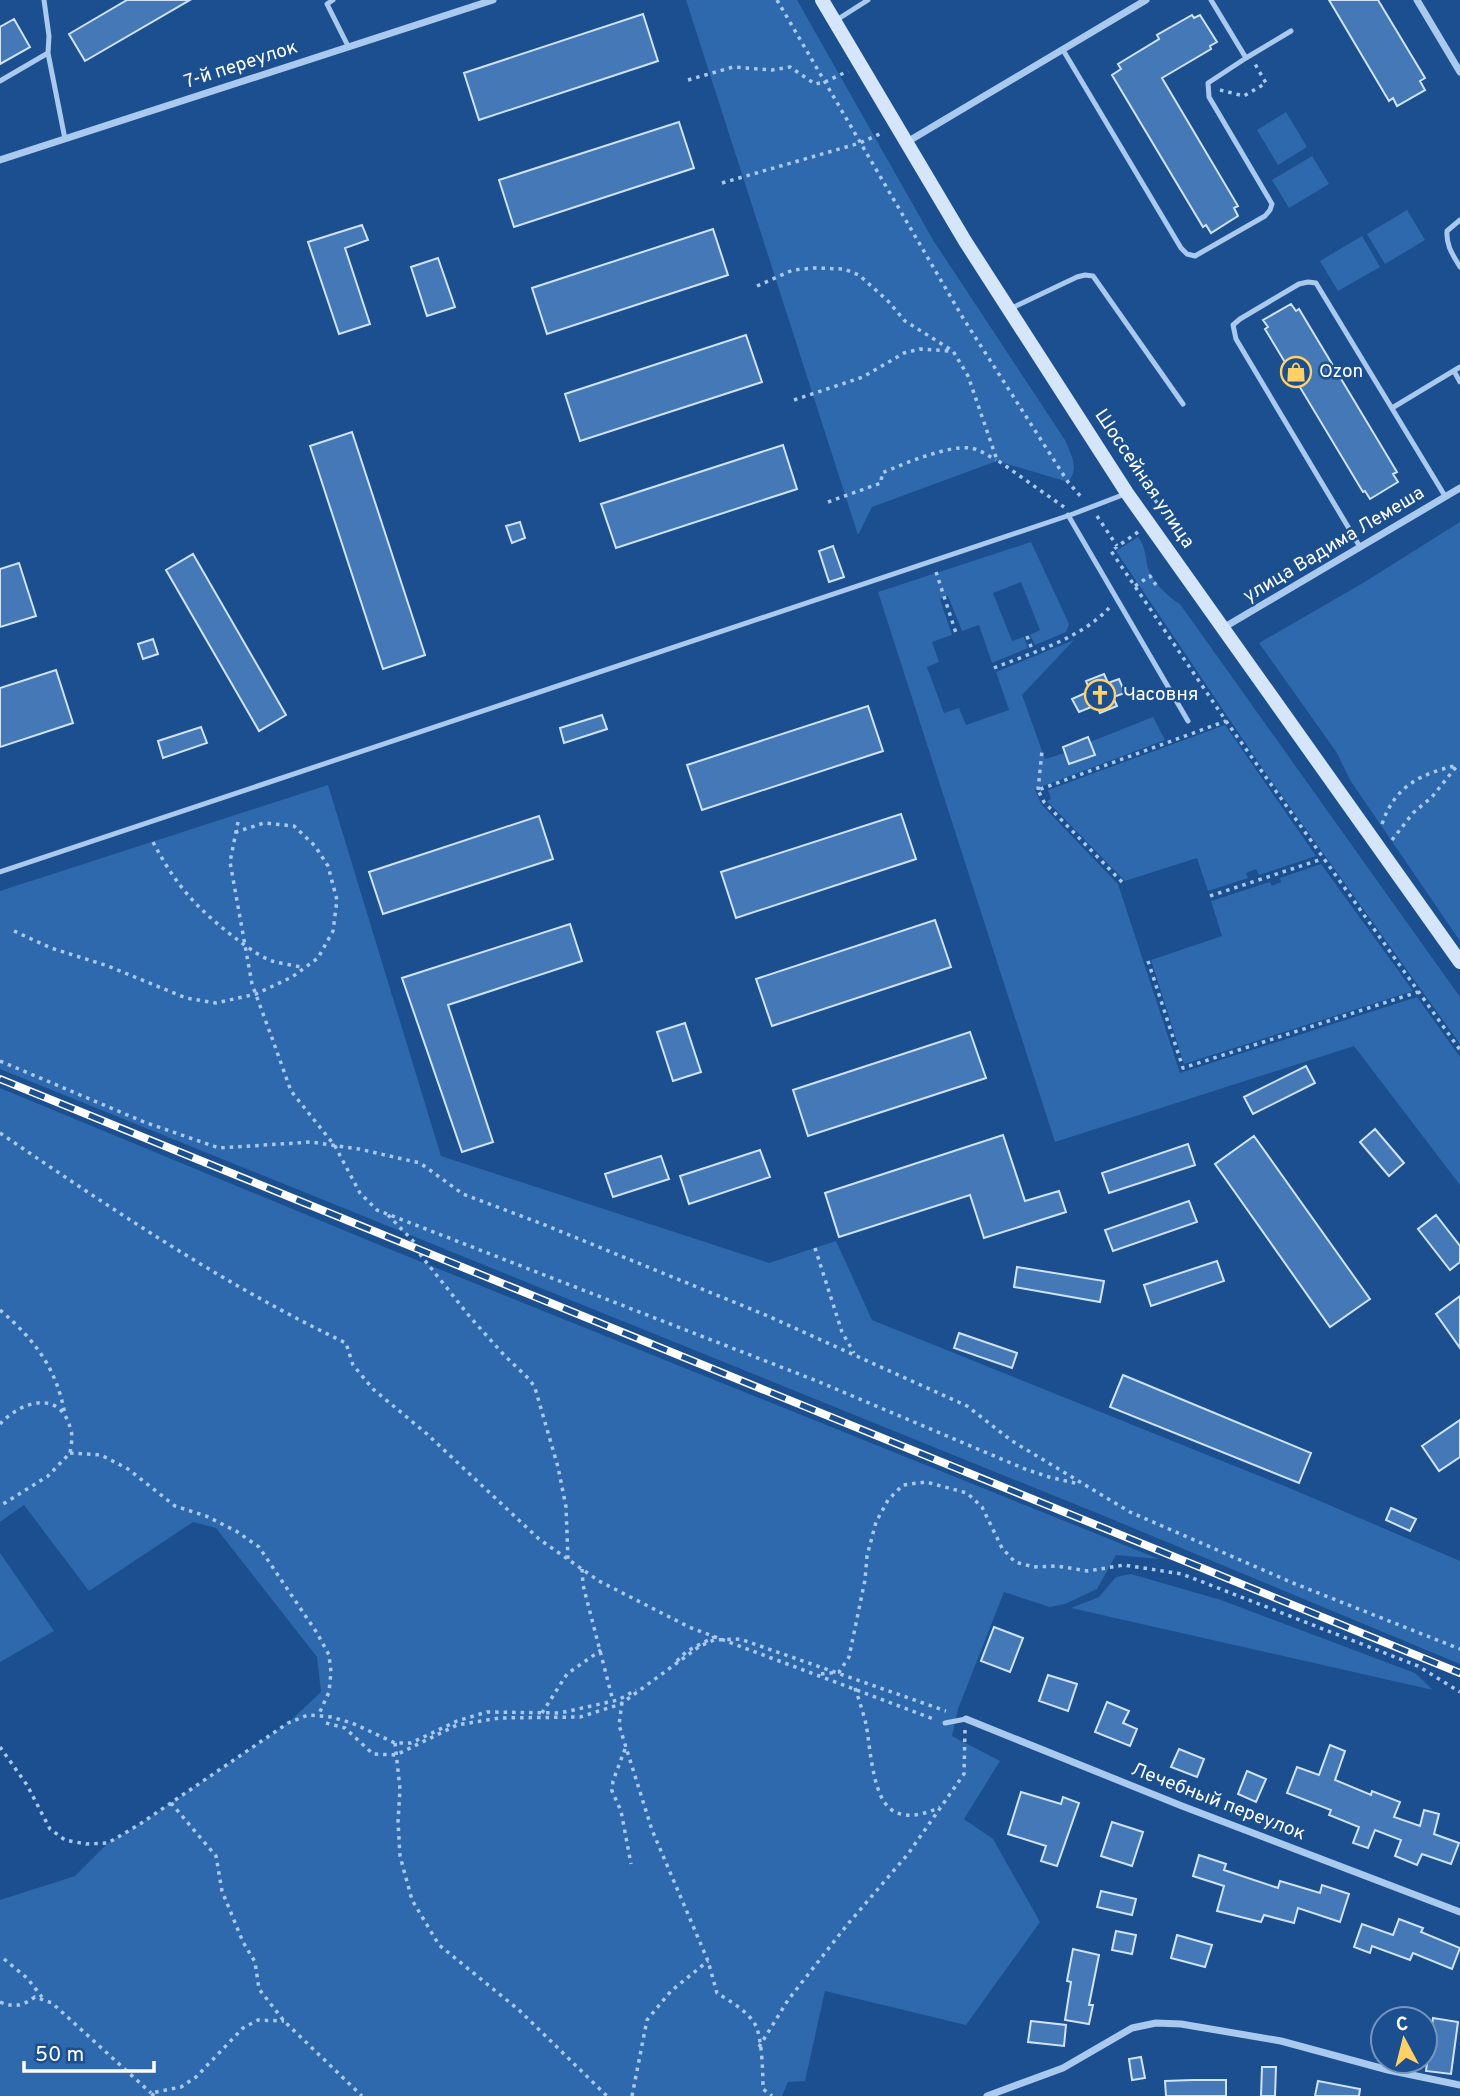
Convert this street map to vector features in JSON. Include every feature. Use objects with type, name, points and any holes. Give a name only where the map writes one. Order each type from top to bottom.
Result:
[{"type":"main road","name":"Шоссейная улица","points":[[822,0],[1009,310],[1127,493],[1460,962]]},
{"type":"street","name":"7-й переулок","points":[[0,160],[493,0]]},
{"type":"street","points":[[906,143],[1146,0]]},
{"type":"street","points":[[1417,0],[1460,72]]},
{"type":"street","name":"улица Вадима Лемеша","points":[[1223,628],[1460,488]]},
{"type":"street","name":"Лечебный переулок","points":[[966,1718],[1182,1806],[1460,1912]]},
{"type":"street","points":[[987,2096],[1063,2068],[1132,2028],[1156,2024],[1181,2024],[1281,2041],[1388,2070],[1460,2085]]},
{"type":"lane","points":[[44,0],[49,36],[48,54],[65,139]]},
{"type":"lane","points":[[333,0],[327,4],[348,46]]},
{"type":"lane","points":[[835,22],[868,0]]},
{"type":"lane","points":[[1211,0],[1248,57]]},
{"type":"lane","points":[[1063,50],[1181,248],[1187,254],[1195,256],[1265,216],[1272,204],[1209,97],[1208,83],[1291,31]]},
{"type":"lane","points":[[0,81],[48,54]]},
{"type":"lane","points":[[1460,220],[1447,231],[1446,239],[1460,267]]},
{"type":"lane","points":[[1009,310],[1077,277],[1093,276],[1183,404]]},
{"type":"lane","points":[[1360,547],[1236,339],[1233,325],[1299,284],[1316,283],[1445,496]]},
{"type":"lane","points":[[1392,408],[1460,367]]},
{"type":"lane","points":[[1454,371],[1460,382]]},
{"type":"lane","points":[[0,872],[932,561],[1127,493]]},
{"type":"lane","points":[[1071,514],[1188,721]]},
{"type":"lane","points":[[945,1723],[966,1718]]},
{"type":"path","points":[[777,0],[963,318],[1068,482],[1091,507],[1116,547]]},
{"type":"path","points":[[1208,87],[1244,96],[1266,83],[1248,57]]},
{"type":"path","points":[[688,80],[733,67],[772,70],[790,67],[815,84],[860,65]]},
{"type":"path","points":[[722,183],[860,143],[896,126]]},
{"type":"path","points":[[757,286],[793,270],[844,269],[859,275],[888,301],[905,321],[953,351],[968,376],[997,460]]},
{"type":"path","points":[[794,400],[863,377],[904,352],[920,349],[953,351]]},
{"type":"path","points":[[1113,427],[1133,456],[1138,474],[1165,514]]},
{"type":"path","points":[[828,502],[881,483],[882,473],[906,463],[954,448],[969,448],[982,451],[997,460],[1071,514]]},
{"type":"path","points":[[1141,530],[1111,551],[1322,859],[1460,1050]]},
{"type":"path","points":[[932,561],[956,633]]},
{"type":"path","points":[[1135,586],[1150,576],[1156,585]]},
{"type":"path","points":[[994,668],[1064,639],[1101,617]]},
{"type":"path","points":[[1027,636],[1033,652]]},
{"type":"path","points":[[1038,790],[1226,721]]},
{"type":"path","points":[[1042,751],[1038,790],[1044,802],[1122,882]]},
{"type":"path","points":[[1379,848],[1388,806],[1398,792],[1435,770],[1459,764]]},
{"type":"path","points":[[1379,848],[1432,797],[1459,764]]},
{"type":"path","points":[[238,822],[230,862],[256,993],[291,1091],[335,1146],[360,1193],[376,1210],[817,1381],[1025,1469],[1083,1485]]},
{"type":"path","points":[[14,931],[51,948],[107,966],[186,998],[216,1003],[256,993],[292,977],[318,958],[333,931],[337,901],[328,866],[314,846],[294,826],[264,823],[236,832]]},
{"type":"path","points":[[153,842],[189,899],[209,918],[245,945],[271,960],[304,968]]},
{"type":"path","points":[[1210,896],[1322,859]]},
{"type":"path","points":[[1148,961],[1183,1068],[1418,992]]},
{"type":"path","points":[[0,1061],[144,1122],[219,1148],[311,1142],[419,1163],[463,1194],[540,1223],[856,1354],[967,1406],[1012,1441],[1130,1512],[1293,1583],[1460,1649]]},
{"type":"path","points":[[0,1133],[156,1238],[302,1322],[346,1343],[353,1365],[373,1389],[427,1434],[539,1539],[599,1581],[689,1627],[945,1723]]},
{"type":"path","points":[[386,1213],[416,1244],[419,1253],[470,1317],[535,1388],[561,1480],[566,1507],[568,1559]]},
{"type":"path","points":[[815,1248],[842,1332],[856,1354]]},
{"type":"path","points":[[0,1310],[20,1327],[50,1365],[72,1433],[71,1453],[48,1476],[0,1506]]},
{"type":"path","points":[[0,1424],[11,1412],[28,1403],[50,1403],[65,1415]]},
{"type":"path","points":[[71,1453],[101,1455],[128,1469],[175,1506],[236,1531],[259,1547],[317,1633],[328,1655],[331,1672],[329,1692],[318,1716]]},
{"type":"path","points":[[819,1674],[839,1672],[849,1657],[865,1580],[867,1556],[876,1522],[888,1500],[903,1485],[926,1482],[967,1493],[982,1507],[1002,1548],[1015,1562],[1034,1567],[1057,1566],[1088,1571],[1124,1565],[1182,1574],[1418,1666],[1460,1692]]},
{"type":"path","points":[[582,1569],[583,1585],[613,1702]]},
{"type":"path","points":[[0,1747],[27,1785],[50,1829],[65,1840],[108,1843],[288,1723],[308,1715],[331,1717],[352,1723],[395,1743],[411,1743],[457,1721],[486,1712],[560,1713],[613,1702],[649,1683],[687,1651],[716,1637]]},
{"type":"path","points":[[326,1723],[345,1728],[373,1754],[396,1755],[457,1725],[499,1718],[580,1717],[621,1704],[701,1646],[714,1640],[740,1639],[966,1718],[964,1774],[908,1854],[788,2000],[759,2047]]},
{"type":"path","points":[[542,1713],[567,1674],[601,1650]]},
{"type":"path","points":[[855,1688],[865,1721],[878,1787],[885,1803],[892,1810],[916,1815],[941,1807]]},
{"type":"path","points":[[624,1697],[619,1725],[652,1830],[708,1961],[717,1993],[736,2005],[755,2026],[763,2089],[772,2096]]},
{"type":"path","points":[[395,1743],[400,1789],[400,1856],[412,1900],[439,1945],[519,2010],[607,2096]]},
{"type":"path","points":[[626,1747],[612,1791],[621,1811],[631,1864]]},
{"type":"path","points":[[171,1803],[216,1856],[222,1891],[243,1942],[255,1962],[259,1989],[284,2021],[362,2096]]},
{"type":"path","points":[[4,1959],[27,1978],[43,1998]]},
{"type":"path","points":[[632,2096],[647,2020],[671,1991],[708,1961]]},
{"type":"path","points":[[0,2002],[13,2007],[23,2005],[35,1997],[52,2003],[153,2094],[181,2087],[188,2082],[243,2028],[258,2020],[284,2021]]},
{"type":"shaded area","points":[[686,0],[797,0],[933,240],[1065,440],[1074,467],[1068,482],[997,461],[872,507],[858,535]]},
{"type":"shaded area","points":[[1286,112],[1307,147],[1278,165],[1257,130]]},
{"type":"shaded area","points":[[1312,156],[1329,184],[1289,208],[1272,180]]},
{"type":"shaded area","points":[[1407,210],[1425,240],[1385,264],[1367,234]]},
{"type":"shaded area","points":[[1362,236],[1380,267],[1338,291],[1320,261]]},
{"type":"shaded area","points":[[1460,522],[1460,941],[1350,780],[1337,753],[1259,643],[1363,583]]},
{"type":"shaded area","points":[[1138,537],[1155,582],[1180,604],[1460,997],[1460,1044],[1265,772],[1116,551]]},
{"type":"shaded area","points":[[1031,542],[1069,624],[1066,632],[1035,645],[1030,635],[1040,630],[1021,582],[993,593],[1012,641],[1024,637],[1028,648],[992,663],[979,625],[962,631],[948,596],[940,599],[952,635],[932,642],[939,662],[927,667],[944,713],[959,708],[966,725],[1009,710],[996,672],[1074,640],[1022,695],[1045,759],[1065,753],[1069,764],[1094,755],[1090,742],[1153,717],[1165,740],[1035,789],[1041,804],[1118,884],[1180,1073],[1417,997],[1460,1057],[1460,1185],[1354,1046],[1055,1142],[878,592]]},
{"type":"shaded area","points":[[1225,725],[1316,856],[1259,875],[1256,869],[1246,873],[1248,878],[1208,891],[1197,858],[1125,881],[1047,801],[1051,799],[1048,790]]},
{"type":"shaded area","points":[[328,785],[441,1156],[769,1263],[836,1241],[872,1320],[1287,1487],[1460,1561],[1460,1664],[1109,1518],[0,1069],[0,891]]},
{"type":"shaded area","points":[[1321,864],[1413,991],[1184,1064],[1151,960],[1222,936],[1211,901],[1270,882],[1272,886],[1281,882],[1280,878]]},
{"type":"shaded area","points":[[0,1088],[377,1244],[1159,1559],[1116,1555],[1097,1589],[1065,1604],[1050,1607],[1004,1592],[958,1709],[952,1736],[1000,1761],[964,1819],[993,1839],[1040,1922],[966,2025],[825,1991],[805,2081],[788,2082],[782,2096],[0,2096],[0,1900],[75,1876],[108,1843],[288,1723],[321,1692],[317,1657],[216,1528],[193,1522],[89,1591],[24,1505],[0,1522]]},
{"type":"shaded area","points":[[0,1553],[54,1631],[0,1662]]},
{"type":"shaded area","points":[[1131,1574],[1221,1600],[1415,1673],[1433,1690],[1071,1608],[1099,1597],[1116,1577]]},
{"type":"building","points":[[127,0],[190,0],[85,61],[69,34]]},
{"type":"building","points":[[1329,0],[1378,0],[1425,78],[1420,81],[1425,90],[1397,106],[1393,98],[1389,101]]},
{"type":"building","points":[[643,14],[658,61],[479,120],[464,73]]},
{"type":"building","points":[[1192,15],[1194,18],[1200,15],[1217,42],[1210,46],[1211,49],[1162,78],[1238,206],[1234,208],[1238,216],[1211,233],[1206,225],[1203,227],[1112,75],[1121,69],[1118,64],[1159,39],[1157,35]]},
{"type":"building","points":[[14,19],[30,47],[0,64],[0,27]]},
{"type":"building","points":[[679,122],[694,168],[514,227],[499,180]]},
{"type":"building","points":[[362,225],[368,240],[345,248],[370,324],[339,334],[308,242]]},
{"type":"building","points":[[713,229],[728,275],[547,334],[532,288]]},
{"type":"building","points":[[438,258],[455,307],[427,316],[411,267]]},
{"type":"building","points":[[1291,304],[1296,311],[1299,309],[1397,472],[1393,474],[1398,482],[1370,499],[1365,491],[1363,492],[1265,329],[1268,327],[1263,320]]},
{"type":"building","points":[[746,335],[762,382],[580,441],[565,394]]},
{"type":"building","points":[[352,432],[425,655],[383,669],[310,446]]},
{"type":"building","points":[[783,445],[797,489],[616,548],[601,504]]},
{"type":"building","points":[[520,522],[525,538],[512,543],[506,526]]},
{"type":"building","points":[[833,546],[844,577],[829,582],[819,551]]},
{"type":"building","points":[[193,554],[286,715],[259,731],[166,570]]},
{"type":"building","points":[[19,563],[36,616],[0,627],[0,569]]},
{"type":"building","points":[[153,639],[158,654],[143,659],[138,644]]},
{"type":"building","points":[[56,670],[73,723],[0,747],[0,688]]},
{"type":"building","name":"Часовня","points":[[1104,674],[1108,683],[1119,679],[1125,693],[1113,697],[1117,706],[1100,713],[1096,705],[1079,712],[1072,699],[1090,691],[1086,681]]},
{"type":"building","points":[[868,706],[883,751],[702,810],[687,765]]},
{"type":"building","points":[[602,715],[607,729],[564,743],[560,728]]},
{"type":"building","points":[[201,727],[207,743],[163,758],[158,741]]},
{"type":"building","points":[[1088,737],[1095,755],[1069,764],[1063,747]]},
{"type":"building","points":[[901,814],[916,859],[736,918],[721,872]]},
{"type":"building","points":[[539,816],[553,859],[383,914],[369,872]]},
{"type":"building","points":[[935,920],[951,967],[772,1026],[756,979]]},
{"type":"building","points":[[570,924],[582,961],[448,1005],[493,1142],[462,1152],[402,978]]},
{"type":"building","points":[[685,1023],[701,1072],[673,1081],[657,1032]]},
{"type":"building","points":[[970,1032],[986,1078],[808,1136],[793,1090]]},
{"type":"building","points":[[1306,1066],[1315,1083],[1253,1114],[1244,1097]]},
{"type":"building","points":[[1375,1129],[1404,1163],[1389,1176],[1360,1142]]},
{"type":"building","points":[[1003,1135],[1025,1201],[1059,1191],[1066,1212],[984,1238],[970,1195],[839,1237],[825,1193]]},
{"type":"building","points":[[1254,1136],[1370,1299],[1330,1327],[1215,1164]]},
{"type":"building","points":[[1188,1144],[1195,1165],[1109,1193],[1102,1173]]},
{"type":"building","points":[[760,1150],[770,1177],[689,1204],[680,1176]]},
{"type":"building","points":[[661,1156],[669,1179],[613,1197],[605,1174]]},
{"type":"building","points":[[1189,1201],[1197,1222],[1113,1251],[1105,1230]]},
{"type":"building","points":[[1436,1215],[1460,1246],[1460,1262],[1450,1270],[1418,1229]]},
{"type":"building","points":[[1217,1261],[1224,1281],[1151,1306],[1144,1285]]},
{"type":"building","points":[[1017,1267],[1104,1281],[1100,1302],[1014,1287]]},
{"type":"building","points":[[1460,1296],[1460,1348],[1436,1314]]},
{"type":"building","points":[[959,1333],[1017,1353],[1012,1368],[954,1348]]},
{"type":"building","points":[[1123,1375],[1311,1453],[1299,1483],[1110,1407]]},
{"type":"building","points":[[1460,1420],[1460,1457],[1439,1471],[1422,1446]]},
{"type":"building","points":[[1391,1508],[1416,1519],[1410,1531],[1386,1520]]},
{"type":"building","points":[[994,1627],[1023,1638],[1010,1672],[981,1661]]},
{"type":"building","points":[[1048,1675],[1077,1684],[1068,1711],[1039,1701]]},
{"type":"building","points":[[1107,1702],[1129,1711],[1123,1723],[1137,1729],[1130,1746],[1095,1732]]},
{"type":"building","points":[[1330,1745],[1345,1751],[1335,1780],[1371,1795],[1372,1791],[1400,1802],[1394,1817],[1420,1826],[1424,1810],[1439,1814],[1434,1834],[1459,1843],[1451,1864],[1422,1854],[1417,1865],[1395,1856],[1401,1840],[1375,1830],[1368,1848],[1353,1843],[1359,1827],[1329,1815],[1331,1810],[1287,1793],[1297,1767],[1319,1775]]},
{"type":"building","points":[[1179,1749],[1204,1759],[1197,1777],[1171,1767]]},
{"type":"building","points":[[1247,1771],[1266,1779],[1256,1802],[1238,1794]]},
{"type":"building","points":[[1021,1792],[1061,1804],[1063,1797],[1079,1803],[1057,1866],[1041,1861],[1046,1846],[1008,1834]]},
{"type":"building","points":[[1112,1822],[1143,1832],[1132,1866],[1101,1856]]},
{"type":"building","points":[[1199,1855],[1226,1864],[1224,1870],[1278,1888],[1280,1881],[1320,1893],[1322,1885],[1349,1894],[1340,1922],[1298,1908],[1294,1923],[1264,1915],[1261,1922],[1217,1911],[1224,1886],[1193,1876]]},
{"type":"building","points":[[1101,1891],[1136,1899],[1132,1915],[1097,1907]]},
{"type":"building","points":[[1399,1919],[1423,1928],[1421,1932],[1460,1948],[1452,1969],[1413,1953],[1410,1960],[1372,1946],[1370,1953],[1354,1947],[1362,1924],[1393,1935]]},
{"type":"building","points":[[1116,1931],[1136,1935],[1132,1954],[1112,1950]]},
{"type":"building","points":[[1177,1935],[1212,1945],[1205,1967],[1171,1958]]},
{"type":"building","points":[[1073,1949],[1099,1955],[1089,2005],[1093,2005],[1089,2024],[1065,2020],[1071,1982],[1067,1981]]},
{"type":"building","points":[[1439,2019],[1458,2022],[1451,2074],[1439,2073]]},
{"type":"building","points":[[1031,2021],[1066,2025],[1064,2046],[1028,2042]]},
{"type":"building","points":[[1141,2057],[1145,2078],[1132,2080],[1129,2059]]},
{"type":"building","points":[[1262,2067],[1276,2067],[1275,2096],[1261,2096]]},
{"type":"building","points":[[1226,2080],[1226,2096],[1166,2096],[1165,2081]]},
{"type":"building","points":[[1318,2081],[1360,2089],[1359,2096],[1315,2096]]},
{"type":"railway","points":[[0,1079],[1460,1673]]},
{"type":"place","name":"Ozon","points":[[1296,372]]},
{"type":"place","name":"Часовня","points":[[1100,695]]}]
